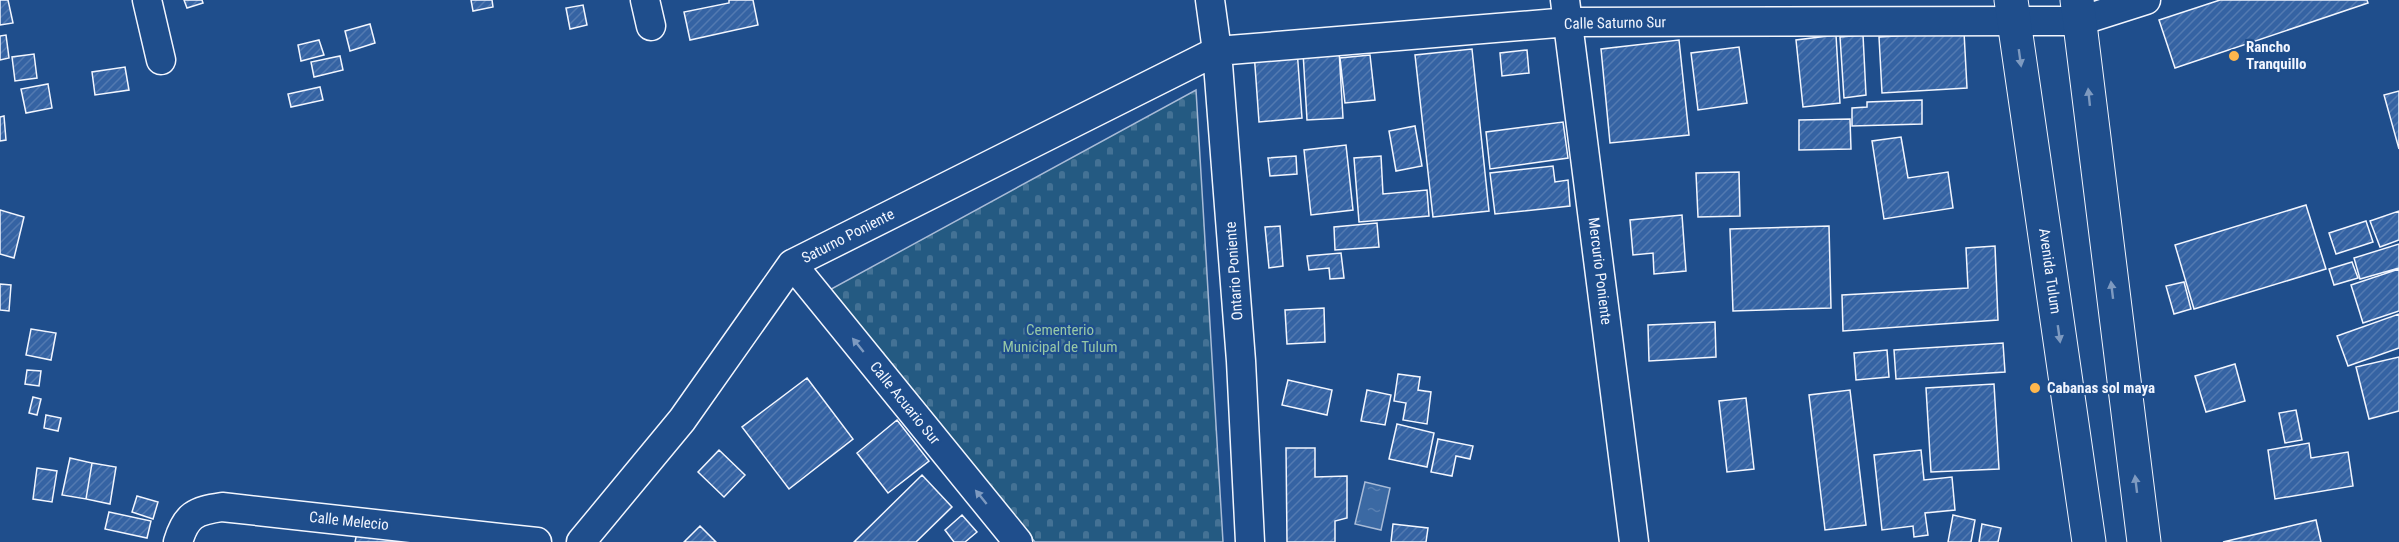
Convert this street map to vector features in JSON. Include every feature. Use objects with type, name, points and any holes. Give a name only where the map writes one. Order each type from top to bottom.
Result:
[{"type":"main road","points":[[2079,10],[2144,542]]},
{"type":"main road","name":"Avenida Tulum","points":[[2013,11],[2089,542]]},
{"type":"street","points":[[147,0],[161,60]]},
{"type":"street","name":"Ontario Poniente","points":[[1210,0],[1241,361],[1250,542]]},
{"type":"street","name":"Calle Saturno Sur","points":[[1216,51],[1567,11],[2079,10],[2146,0]]},
{"type":"street","name":"Mercurio Poniente","points":[[1567,11],[1635,542]]},
{"type":"street","name":"Saturno Poniente","points":[[581,542],[682,420],[792,264],[1216,51]]},
{"type":"street","name":"Calle Acuario Sur","points":[[792,264],[1018,542]]},
{"type":"street","name":"Calle Melecio","points":[[178,542],[183,525],[201,510],[222,507],[537,542]]},
{"type":"green space","name":"Cementerio Municipal de Tulum","points":[[1196,90],[1223,542],[1035,542],[824,293]]},
{"type":"water","points":[[1365,482],[1390,488],[1381,530],[1355,524]]},
{"type":"building","points":[[0,0],[8,0],[13,23],[0,25]]},
{"type":"building","points":[[184,0],[202,0],[203,3],[187,8]]},
{"type":"building","points":[[471,0],[492,0],[493,7],[473,11]]},
{"type":"building","points":[[729,0],[753,0],[758,25],[690,40],[684,12],[729,3]]},
{"type":"building","points":[[2220,0],[2367,0],[2368,3],[2175,68],[2159,20]]},
{"type":"building","points":[[583,5],[587,25],[570,29],[566,8]]},
{"type":"building","points":[[370,24],[375,43],[350,51],[345,31]]},
{"type":"building","points":[[1964,32],[1967,88],[1882,93],[1879,37]]},
{"type":"building","points":[[6,35],[9,58],[0,60],[0,36]]},
{"type":"building","points":[[1836,35],[1840,103],[1803,107],[1796,40]]},
{"type":"building","points":[[1863,35],[1866,95],[1844,98],[1840,37]]},
{"type":"building","points":[[319,40],[324,55],[301,61],[298,45]]},
{"type":"building","points":[[1679,40],[1689,135],[1610,143],[1601,49]]},
{"type":"building","points":[[1739,47],[1747,103],[1698,110],[1691,53]]},
{"type":"building","points":[[1297,49],[1302,118],[1259,122],[1254,52]]},
{"type":"building","points":[[1472,49],[1489,211],[1433,217],[1415,55]]},
{"type":"building","points":[[1339,50],[1343,118],[1307,120],[1303,52]]},
{"type":"building","points":[[1527,50],[1529,73],[1502,76],[1500,53]]},
{"type":"building","points":[[34,54],[37,78],[15,81],[12,57]]},
{"type":"building","points":[[1370,55],[1375,100],[1345,103],[1340,58]]},
{"type":"building","points":[[340,56],[343,70],[314,77],[311,62]]},
{"type":"building","points":[[125,67],[129,90],[95,95],[92,72]]},
{"type":"building","points":[[48,84],[52,108],[26,113],[21,89]]},
{"type":"building","points":[[320,87],[323,100],[291,107],[288,94]]},
{"type":"building","points":[[2399,91],[2399,149],[2384,95]]},
{"type":"building","points":[[1922,100],[1922,124],[1852,126],[1852,108],[1867,107],[1867,102]]},
{"type":"building","points":[[4,116],[6,140],[0,141],[0,117]]},
{"type":"building","points":[[1850,119],[1851,149],[1799,150],[1799,120]]},
{"type":"building","points":[[1563,122],[1568,158],[1490,169],[1486,132]]},
{"type":"building","points":[[1415,126],[1422,166],[1396,171],[1389,131]]},
{"type":"building","points":[[1901,137],[1908,178],[1948,172],[1953,208],[1884,219],[1872,141]]},
{"type":"building","points":[[1346,145],[1353,210],[1311,215],[1304,150]]},
{"type":"building","points":[[1296,156],[1297,174],[1270,176],[1268,158]]},
{"type":"building","points":[[1381,156],[1383,194],[1427,190],[1429,216],[1359,222],[1354,158]]},
{"type":"building","points":[[1553,166],[1555,182],[1568,180],[1570,206],[1495,214],[1490,173]]},
{"type":"building","points":[[1739,172],[1740,216],[1698,217],[1696,173]]},
{"type":"building","points":[[2306,205],[2326,269],[2194,309],[2175,245]]},
{"type":"building","points":[[0,210],[24,217],[14,258],[0,254]]},
{"type":"building","points":[[2399,211],[2399,240],[2380,247],[2370,221]]},
{"type":"building","points":[[1682,215],[1686,271],[1654,274],[1653,253],[1633,255],[1630,220]]},
{"type":"building","points":[[2366,221],[2373,242],[2336,254],[2329,233]]},
{"type":"building","points":[[1377,223],[1379,247],[1335,250],[1334,227]]},
{"type":"building","points":[[1280,226],[1283,266],[1269,268],[1265,227]]},
{"type":"building","points":[[1829,226],[1831,308],[1733,311],[1730,229]]},
{"type":"building","points":[[2399,244],[2399,268],[2360,279],[2354,258]]},
{"type":"building","points":[[1995,246],[1998,320],[1843,331],[1842,295],[1968,288],[1966,248]]},
{"type":"building","points":[[1341,253],[1344,278],[1330,279],[1329,268],[1309,270],[1307,256]]},
{"type":"building","points":[[2352,262],[2358,278],[2334,285],[2329,269]]},
{"type":"building","points":[[2399,269],[2399,311],[2363,323],[2351,285]]},
{"type":"building","points":[[2184,282],[2191,309],[2174,314],[2166,286]]},
{"type":"building","points":[[0,284],[11,285],[9,311],[0,310]]},
{"type":"building","points":[[1324,308],[1325,342],[1287,344],[1285,310]]},
{"type":"building","points":[[2399,314],[2399,348],[2348,366],[2337,336]]},
{"type":"building","points":[[1715,322],[1716,357],[1649,361],[1648,325]]},
{"type":"building","points":[[31,329],[56,333],[51,360],[26,355]]},
{"type":"building","points":[[2003,343],[2005,372],[1896,379],[1894,350]]},
{"type":"building","points":[[1887,350],[1889,377],[1856,380],[1854,353]]},
{"type":"building","points":[[2399,357],[2399,411],[2369,419],[2356,367]]},
{"type":"building","points":[[2235,364],[2245,401],[2206,412],[2195,376]]},
{"type":"building","points":[[27,370],[41,371],[39,386],[25,384]]},
{"type":"building","points":[[1398,374],[1420,377],[1418,390],[1431,392],[1427,424],[1403,420],[1406,403],[1394,401]]},
{"type":"building","points":[[807,378],[853,439],[789,489],[742,427]]},
{"type":"building","points":[[1288,380],[1332,390],[1327,415],[1282,405]]},
{"type":"building","points":[[1994,384],[1999,469],[1931,472],[1926,388]]},
{"type":"building","points":[[1367,390],[1391,395],[1385,425],[1361,421]]},
{"type":"building","points":[[1850,390],[1866,525],[1825,530],[1809,395]]},
{"type":"building","points":[[33,397],[41,399],[37,415],[29,413]]},
{"type":"building","points":[[1746,398],[1754,469],[1727,472],[1719,401]]},
{"type":"building","points":[[2296,410],[2302,440],[2285,443],[2279,413]]},
{"type":"building","points":[[46,415],[61,418],[58,431],[44,428]]},
{"type":"building","points":[[897,420],[929,461],[888,493],[857,453]]},
{"type":"building","points":[[1397,424],[1434,433],[1427,467],[1389,459]]},
{"type":"building","points":[[1438,439],[1473,446],[1470,459],[1456,456],[1452,476],[1431,472]]},
{"type":"building","points":[[2309,443],[2311,458],[2348,452],[2353,486],[2275,499],[2268,450]]},
{"type":"building","points":[[1286,448],[1315,448],[1315,477],[1347,476],[1347,518],[1335,521],[1335,542],[1287,542]]},
{"type":"building","points":[[719,450],[745,475],[724,497],[698,472]]},
{"type":"building","points":[[1921,450],[1924,480],[1952,477],[1955,510],[1925,513],[1928,535],[1914,537],[1913,526],[1882,530],[1874,455]]},
{"type":"building","points":[[70,458],[92,463],[86,499],[62,495]]},
{"type":"building","points":[[92,463],[116,467],[110,504],[86,499]]},
{"type":"building","points":[[37,468],[57,471],[52,502],[33,499]]},
{"type":"building","points":[[922,475],[952,507],[916,542],[854,542]]},
{"type":"building","points":[[137,496],[158,502],[153,519],[132,512]]},
{"type":"building","points":[[109,512],[151,521],[147,538],[105,529]]},
{"type":"building","points":[[962,515],[977,532],[965,542],[954,542],[945,530]]},
{"type":"building","points":[[1953,515],[1975,520],[1971,542],[1948,542]]},
{"type":"building","points":[[2316,520],[2321,542],[2223,542]]},
{"type":"building","points":[[1393,524],[1428,528],[1426,542],[1391,542]]},
{"type":"building","points":[[1982,524],[2001,528],[1998,542],[1979,542]]},
{"type":"building","points":[[700,526],[716,542],[684,542]]},
{"type":"building","points":[[358,528],[398,535],[397,542],[355,542]]},
{"type":"place","name":"Rancho Tranquillo","points":[[2234,56]]},
{"type":"place","name":"Cabanas sol maya","points":[[2035,388]]}]
